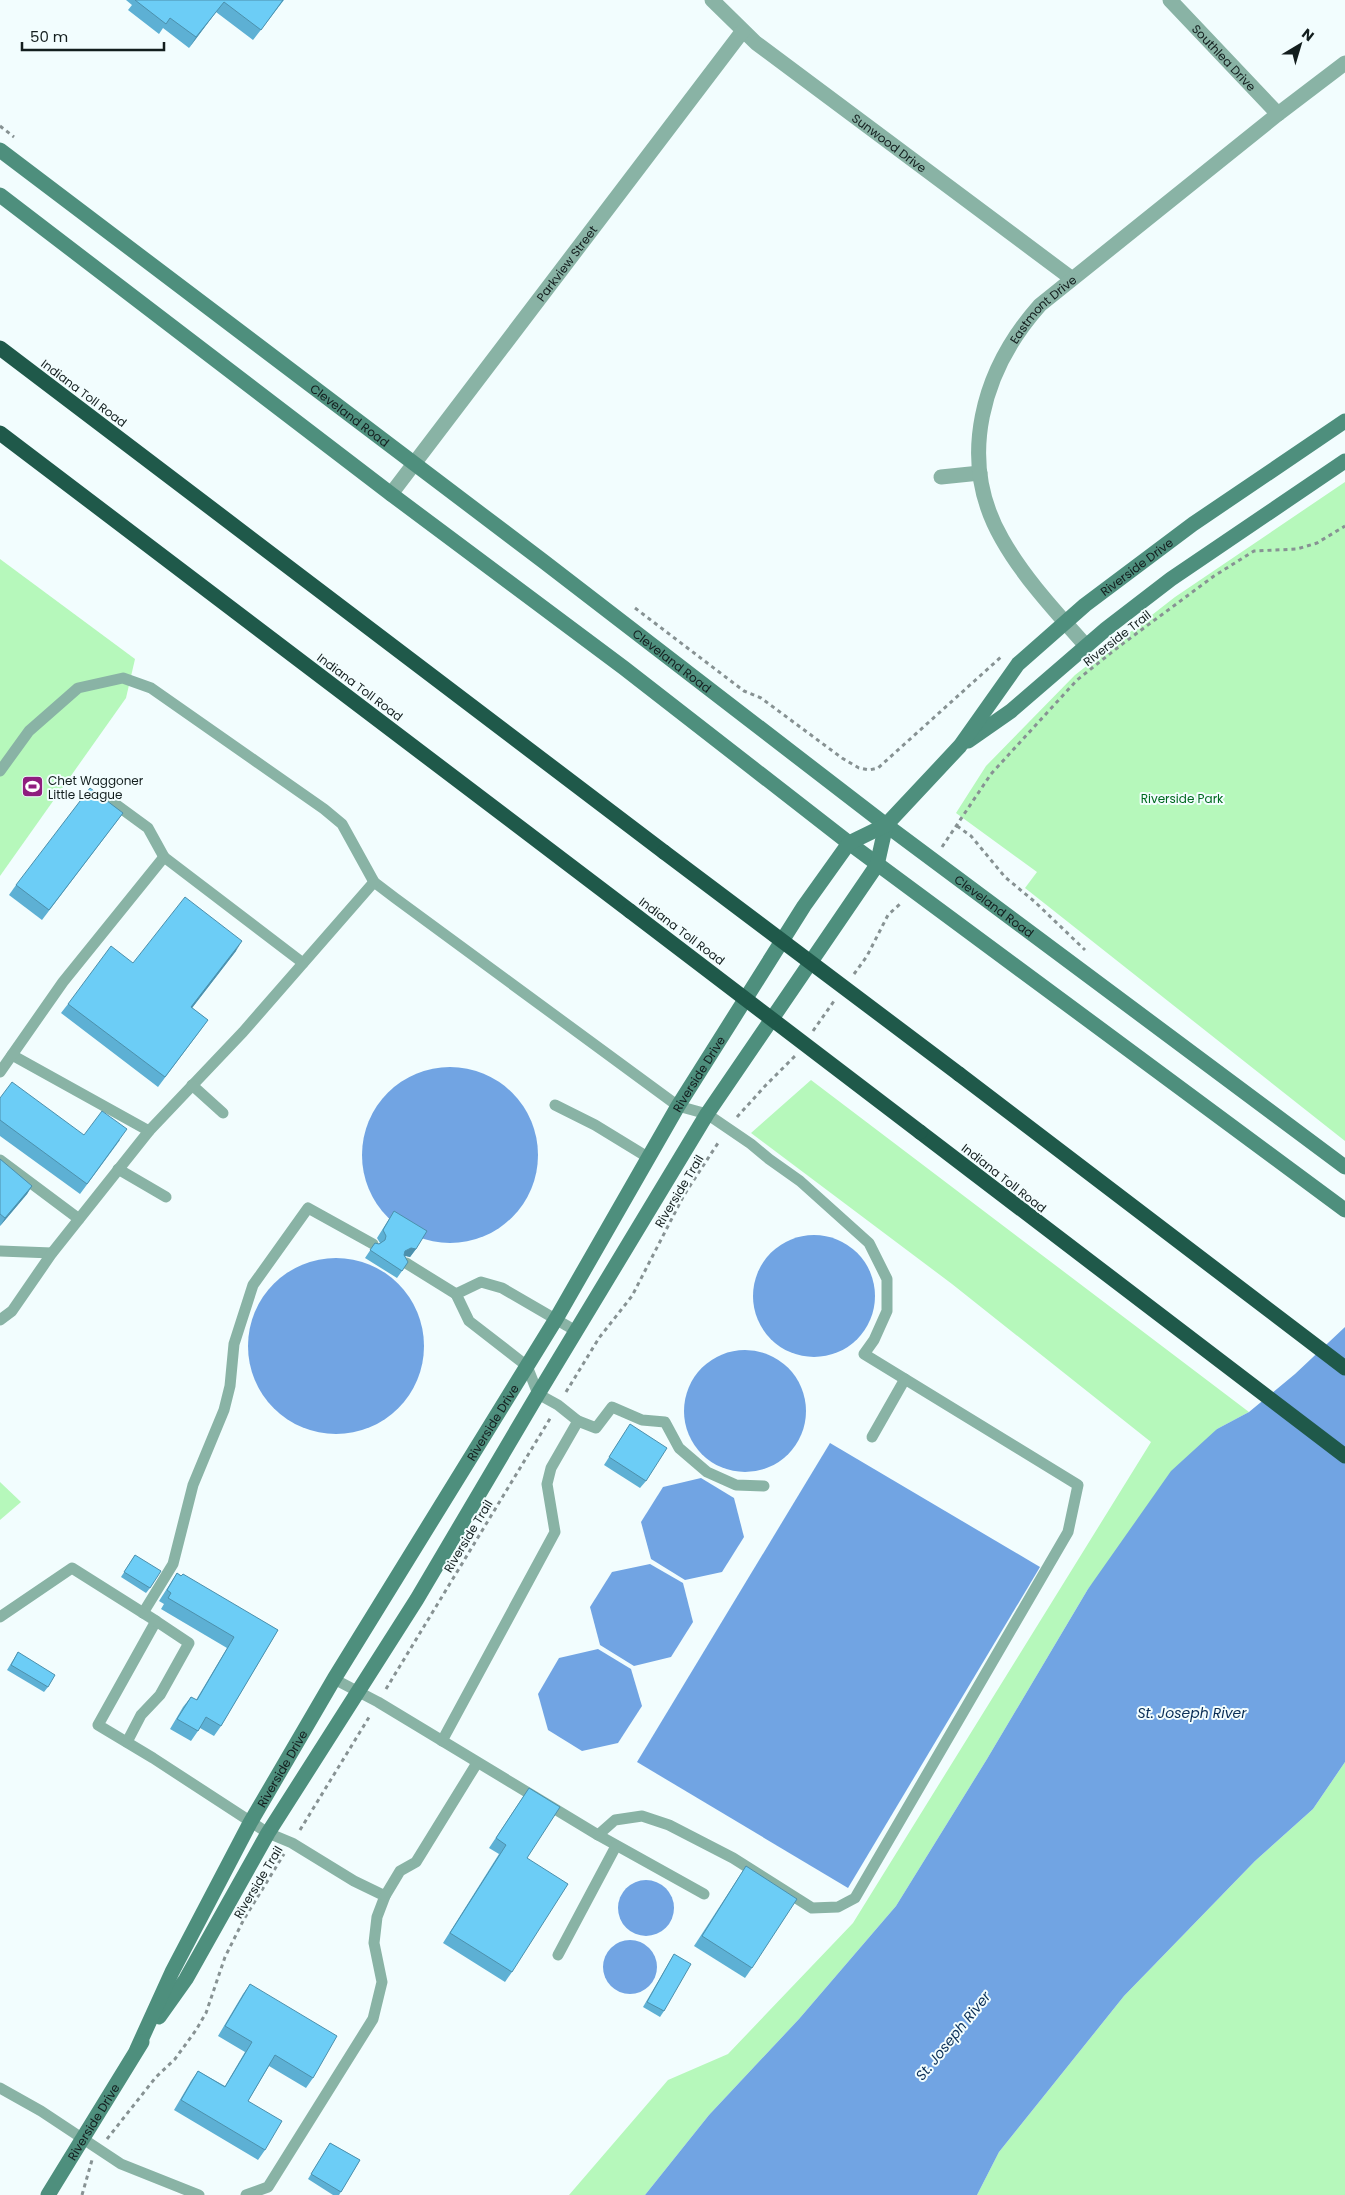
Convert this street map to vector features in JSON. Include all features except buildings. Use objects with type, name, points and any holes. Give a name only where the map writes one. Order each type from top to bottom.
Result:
[{"type":"highway","name":"Indiana Toll Road","points":[[0,348],[1345,1368]]},
{"type":"highway","name":"Indiana Toll Road","points":[[0,433],[920,1132],[1216,1360],[1345,1456]]},
{"type":"street","name":"Sunwood Drive","points":[[712,0],[742,32],[1071,278]]},
{"type":"street","name":"Southlea Drive","points":[[1170,0],[1278,114]]},
{"type":"street","name":"Parkview Street","points":[[392,494],[742,32]]},
{"type":"street","name":"Eastmont Drive","points":[[1086,646],[1021,569],[1001,538],[990,512],[980,474],[982,412],[990,384],[1005,351],[1022,324],[1040,305],[1071,278],[1278,114],[1345,64]]},
{"type":"street","name":"Cleveland Road","points":[[0,150],[886,825],[1345,1167]]},
{"type":"street","points":[[0,195],[624,668],[877,865],[1345,1210]]},
{"type":"street","name":"Riverside Drive","points":[[137,2049],[172,1972],[250,1823],[334,1679],[556,1319],[678,1106],[804,906],[848,843],[886,825],[960,746],[1018,664],[1085,605],[1193,524],[1345,421]]},
{"type":"street","name":"Riverside Drive","points":[[960,746],[1012,712],[1086,646],[1171,579],[1345,461]]},
{"type":"street","points":[[941,477],[980,474]]},
{"type":"street","name":"Riverside Drive","points":[[48,2195],[137,2049],[186,1979],[268,1834],[417,1599],[707,1114],[877,865],[886,825]]},
{"type":"lane","points":[[0,771],[29,731],[78,688],[123,678],[151,688],[324,809],[342,824],[374,882],[678,1106],[707,1114],[800,1181],[869,1243],[887,1280],[887,1311],[874,1340],[864,1354],[1078,1485],[1068,1532],[855,1898],[838,1907],[812,1908],[733,1858],[669,1825],[642,1816],[615,1820],[598,1835]]},
{"type":"lane","points":[[107,798],[148,828],[164,857],[303,963]]},
{"type":"lane","points":[[0,1072],[63,982],[164,857]]},
{"type":"lane","points":[[0,1320],[12,1311],[52,1253],[148,1131],[243,1032],[374,882]]},
{"type":"lane","points":[[12,1055],[148,1131]]},
{"type":"lane","points":[[192,1085],[223,1112]]},
{"type":"lane","points":[[555,1105],[595,1125],[649,1158]]},
{"type":"lane","points":[[0,1160],[79,1219]]},
{"type":"lane","points":[[118,1169],[166,1197]]},
{"type":"lane","points":[[144,1613],[173,1564],[193,1485],[224,1410],[230,1386],[234,1344],[253,1285],[308,1208],[373,1244]]},
{"type":"lane","points":[[0,1251],[52,1253]]},
{"type":"lane","points":[[406,1263],[456,1294],[469,1321],[527,1366],[538,1394],[558,1405],[578,1421],[596,1428],[612,1407],[642,1420],[665,1422],[679,1448],[707,1472],[736,1485],[764,1486]]},
{"type":"lane","points":[[456,1294],[481,1282],[502,1288],[576,1331]]},
{"type":"lane","points":[[872,1437],[905,1379]]},
{"type":"lane","points":[[442,1741],[556,1532],[546,1484],[551,1468],[578,1421]]},
{"type":"lane","points":[[0,1617],[72,1568],[189,1643],[160,1695],[141,1715],[127,1742]]},
{"type":"lane","points":[[156,1621],[98,1725],[268,1834],[292,1843],[354,1881],[385,1896]]},
{"type":"lane","points":[[334,1679],[378,1702],[616,1846],[704,1894]]},
{"type":"lane","points":[[246,2195],[268,2187],[373,2019],[382,1982],[374,1943],[377,1917],[385,1896],[400,1871],[416,1862],[477,1762]]},
{"type":"lane","points":[[558,1955],[616,1846]]},
{"type":"lane","points":[[0,2088],[41,2111],[120,2164],[199,2195]]},
{"type":"path","points":[[0,126],[16,138]]},
{"type":"path","name":"Riverside Trail","points":[[950,836],[991,774],[1023,738],[1077,680],[1121,645],[1214,576],[1254,551],[1297,549],[1317,543],[1345,526]]},
{"type":"path","points":[[633,607],[744,691],[761,698],[842,758],[859,768],[869,770],[878,768],[1006,652]]},
{"type":"path","points":[[957,826],[971,836],[1005,877],[1035,902],[1090,956]]},
{"type":"path","points":[[849,980],[867,956],[888,915],[900,904]]},
{"type":"path","points":[[808,1037],[838,997]]},
{"type":"path","name":"Riverside Trail","points":[[82,2195],[92,2161],[99,2149],[156,2077],[175,2059],[196,2030],[206,2013],[225,1957],[244,1920],[599,1338],[632,1296],[684,1195],[728,1129],[753,1098],[797,1053]]},
{"type":"green space","name":"Riverside Park","points":[[1345,482],[1345,1141],[1025,888],[1037,872],[956,813],[986,766],[1075,675],[1175,597]]},
{"type":"green space","name":"Chet Waggoner Little League","points":[[0,559],[135,659],[126,698],[0,876]]},
{"type":"green space","points":[[811,1080],[1249,1412],[1217,1429],[1088,1589],[987,1759],[896,1906],[799,2019],[709,2115],[645,2195],[569,2195],[668,2080],[728,2054],[853,1923],[1151,1442],[952,1284],[751,1133]]},
{"type":"green space","points":[[0,1482],[21,1502],[0,1520]]},
{"type":"green space","points":[[1345,1762],[1345,2195],[977,2195],[999,2152],[1124,1996],[1255,1861],[1313,1809]]},
{"type":"water","points":[[450,1067],[484,1074],[506,1087],[518,1099],[531,1121],[538,1155],[531,1189],[518,1211],[506,1223],[484,1236],[450,1243],[416,1236],[394,1223],[382,1211],[369,1189],[362,1155],[369,1121],[382,1099],[394,1087],[416,1074]]},
{"type":"water","points":[[814,1235],[837,1239],[857,1253],[871,1273],[875,1296],[871,1319],[857,1339],[837,1353],[814,1357],[791,1353],[771,1339],[757,1319],[753,1296],[757,1273],[771,1253],[791,1239]]},
{"type":"water","points":[[336,1258],[370,1265],[392,1278],[404,1290],[417,1312],[424,1346],[417,1380],[404,1402],[392,1414],[370,1427],[336,1434],[302,1427],[280,1414],[268,1402],[255,1380],[248,1346],[255,1312],[268,1290],[280,1278],[302,1265]]},
{"type":"water","name":"St. Joseph River","points":[[1345,1327],[1345,1762],[1313,1809],[1255,1861],[1124,1996],[999,2152],[977,2195],[645,2195],[709,2115],[799,2019],[896,1906],[987,1759],[1088,1589],[1171,1471],[1217,1429],[1249,1412],[1295,1374]]},
{"type":"water","points":[[745,1350],[768,1354],[788,1368],[802,1388],[806,1411],[802,1434],[788,1454],[768,1468],[745,1472],[722,1468],[702,1454],[688,1434],[684,1411],[688,1388],[702,1368],[722,1354]]},
{"type":"water","points":[[830,1443],[1040,1567],[848,1888],[637,1762]]},
{"type":"water","points":[[701,1478],[734,1498],[744,1537],[722,1572],[685,1580],[651,1559],[641,1522],[663,1487]]},
{"type":"water","points":[[650,1564],[683,1583],[693,1622],[671,1657],[634,1666],[600,1645],[590,1607],[612,1572]]},
{"type":"water","points":[[598,1649],[631,1669],[642,1706],[618,1743],[582,1751],[548,1730],[538,1694],[559,1658]]},
{"type":"water","points":[[646,1880],[657,1882],[666,1888],[672,1897],[674,1908],[672,1919],[666,1928],[657,1934],[646,1936],[635,1934],[626,1928],[620,1919],[618,1908],[620,1897],[626,1888],[635,1882]]},
{"type":"water","points":[[630,1940],[640,1942],[649,1948],[655,1957],[657,1967],[655,1977],[649,1986],[640,1992],[630,1994],[620,1992],[611,1986],[605,1977],[603,1967],[605,1957],[611,1948],[620,1942]]},
{"type":"place","name":"Chet Waggoner Little League","points":[[32,787]]}]
